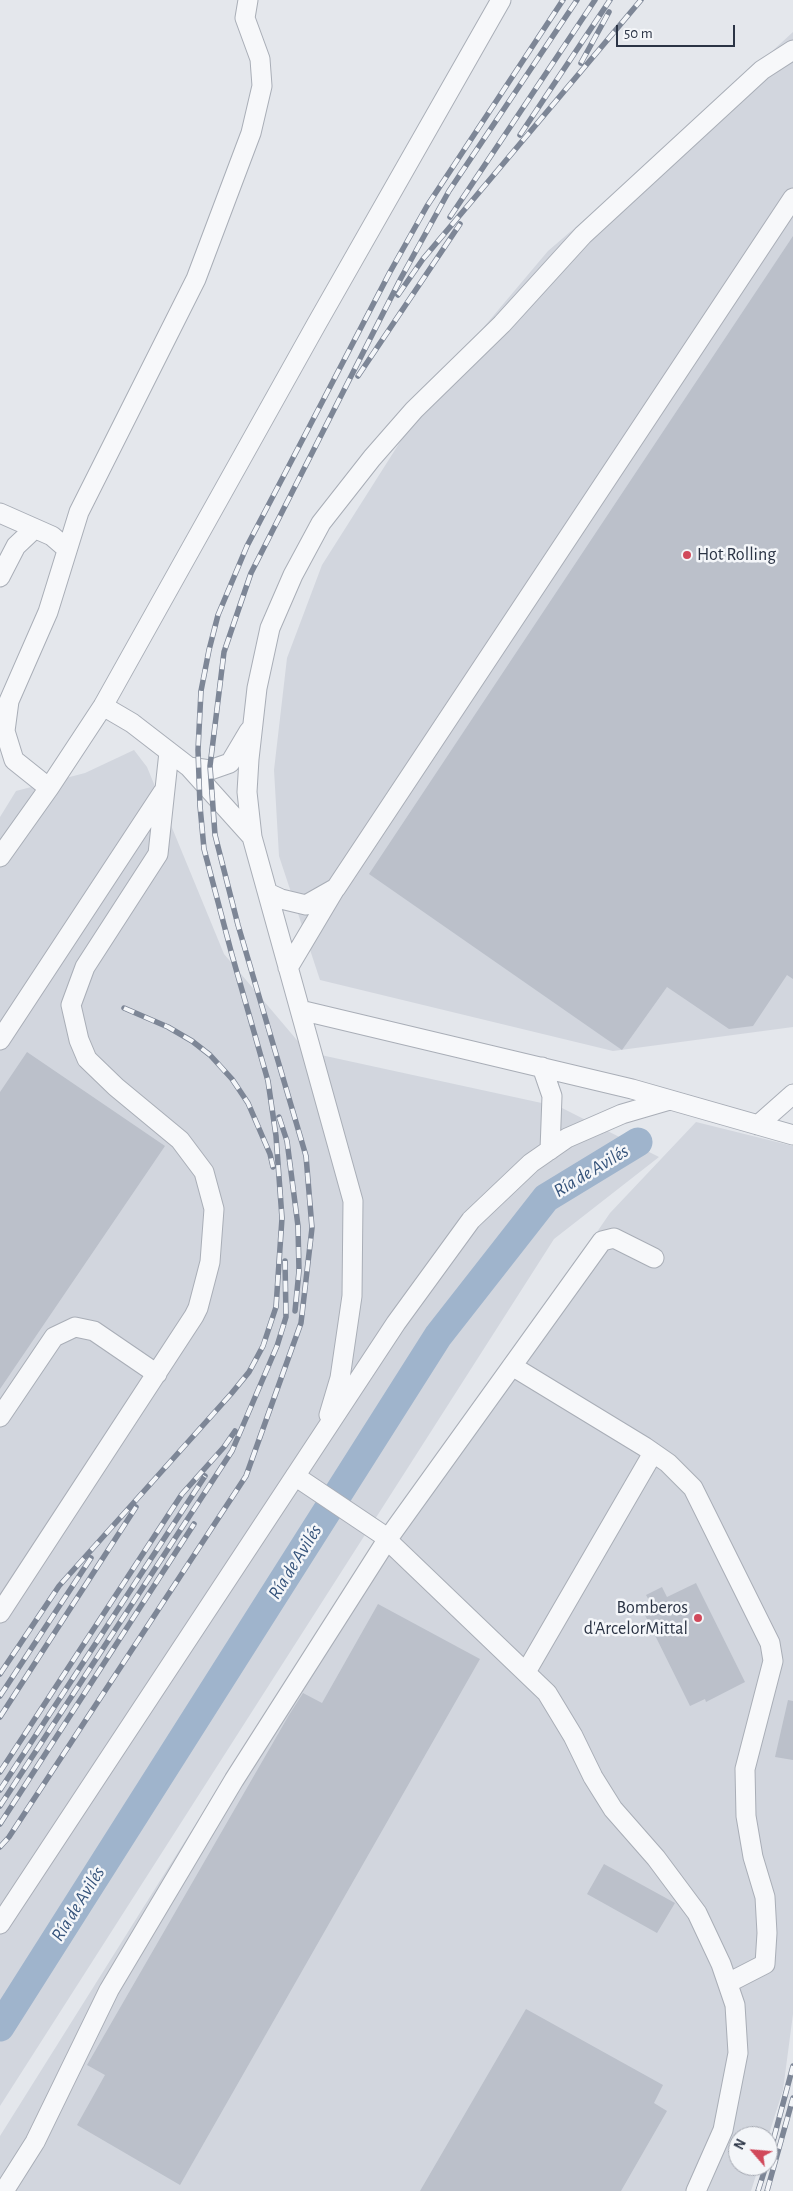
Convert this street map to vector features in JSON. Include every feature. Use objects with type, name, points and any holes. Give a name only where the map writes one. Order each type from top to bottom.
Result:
[{"type":"street","points":[[49,788],[14,760],[5,731],[9,701],[48,612],[79,512],[196,280],[251,133],[262,86],[260,59],[245,18],[248,0]]},
{"type":"street","points":[[0,857],[49,788],[103,706],[311,333],[501,0]]},
{"type":"street","points":[[323,1434],[340,1378],[352,1296],[353,1201],[252,837],[247,792],[252,726],[257,688],[270,628],[292,575],[321,523],[361,472],[414,410],[502,324],[583,235],[762,70],[793,50]]},
{"type":"street","points":[[288,968],[336,888],[793,198]]},
{"type":"street","points":[[0,513],[52,536],[67,549]]},
{"type":"street","points":[[0,577],[16,546],[34,529]]},
{"type":"street","points":[[103,706],[132,723],[189,767],[252,837]]},
{"type":"street","points":[[189,767],[210,770],[230,763],[252,726]]},
{"type":"street","points":[[0,1613],[157,1374],[198,1308],[210,1262],[214,1208],[204,1172],[180,1140],[116,1087],[88,1059],[79,1040],[71,1005],[85,966],[158,854],[169,752]]},
{"type":"street","points":[[0,1040],[166,788]]},
{"type":"street","points":[[268,893],[281,899],[306,905],[336,888]]},
{"type":"street","points":[[300,1010],[542,1067],[670,1100],[793,1135]]},
{"type":"street","points":[[542,1067],[552,1096],[550,1150]]},
{"type":"street","points":[[758,1125],[793,1094]]},
{"type":"street","points":[[0,1924],[396,1324],[471,1220],[531,1163],[567,1138],[622,1114],[670,1100]]},
{"type":"street","points":[[4,2191],[35,2142],[113,1982],[383,1537],[512,1366],[602,1242],[614,1238],[654,1258]]},
{"type":"street","points":[[0,1417],[54,1337],[74,1327],[94,1331],[157,1374]]},
{"type":"street","points":[[512,1366],[668,1463],[693,1488],[770,1643],[773,1661],[745,1769],[746,1816],[753,1857],[765,1897],[767,1933],[764,1964],[728,1983]]},
{"type":"street","points":[[526,1672],[653,1453]]},
{"type":"street","points":[[295,1476],[383,1537],[547,1693],[574,1736],[593,1777],[613,1808],[656,1858],[697,1913],[736,2005],[738,2053],[723,2130],[696,2191]]},
{"type":"shaded area","points":[[793,32],[793,1027],[613,1051],[320,980],[279,856],[274,770],[287,658],[322,565],[440,379],[548,251],[656,158]]},
{"type":"shaded area","points":[[134,750],[147,767],[224,954],[307,1052],[560,1107],[659,1157],[554,1239],[0,2106],[0,817],[16,791],[85,773]]},
{"type":"shaded area","points":[[696,1122],[793,1146],[793,2014],[783,2090],[772,2126],[728,2126],[728,2176],[756,2176],[751,2191],[0,2191],[0,2136],[254,1731],[610,1213]]},
{"type":"building","name":"Hot Rolling","points":[[793,236],[793,979],[787,975],[753,1026],[729,1029],[667,987],[622,1050],[369,874]]},
{"type":"building","points":[[27,1052],[165,1146],[0,1389],[0,1092]]},
{"type":"building","points":[[696,1583],[745,1682],[706,1702],[705,1699],[690,1706],[642,1609],[651,1604],[646,1595],[662,1587],[667,1597]]},
{"type":"building","points":[[378,1604],[480,1659],[180,2185],[77,2125],[105,2075],[87,2065],[289,1715],[303,1693],[322,1703]]},
{"type":"building","points":[[788,1700],[793,1701],[793,1760],[775,1757]]},
{"type":"building","points":[[604,1864],[675,1903],[657,1933],[587,1894]]},
{"type":"building","points":[[526,2009],[663,2085],[654,2103],[667,2111],[621,2191],[420,2191]]},
{"type":"waterway","name":"Ría de Avilés","points":[[0,2027],[438,1336],[546,1198],[638,1142]]},
{"type":"railway","points":[[0,1674],[59,1586],[231,1394],[249,1372],[263,1346],[276,1307],[282,1218],[276,1136],[268,1081],[204,849],[198,750],[201,691],[209,650],[218,615],[247,546],[390,272],[427,206],[563,0]]},
{"type":"railway","points":[[0,1847],[9,1837],[246,1476],[301,1323],[312,1228],[306,1156],[238,925],[215,835],[210,766],[224,652],[251,573],[401,278],[449,191],[577,0]]},
{"type":"railway","points":[[450,217],[595,0]]},
{"type":"railway","points":[[520,135],[610,0]]},
{"type":"railway","points":[[398,295],[423,259],[641,0]]},
{"type":"railway","points":[[581,63],[609,12]]},
{"type":"railway","points":[[358,376],[460,224]]},
{"type":"railway","points":[[124,1008],[168,1027],[192,1041],[210,1055],[232,1079],[248,1103],[270,1154],[273,1167]]},
{"type":"railway","points":[[279,1117],[287,1141],[298,1226],[299,1271],[295,1311]]},
{"type":"railway","points":[[0,1806],[232,1451],[277,1346],[286,1317],[285,1261]]},
{"type":"railway","points":[[0,1772],[182,1494],[224,1447],[235,1431]]},
{"type":"railway","points":[[0,1790],[205,1476]]},
{"type":"railway","points":[[0,1717],[136,1507]]},
{"type":"railway","points":[[0,1824],[194,1524]]},
{"type":"railway","points":[[0,1696],[91,1558]]},
{"type":"railway","points":[[777,2126],[793,2066]]},
{"type":"railway","points":[[767,2191],[793,2098]]},
{"type":"railway","points":[[758,2191],[763,2176]]},
{"type":"place","name":"Hot Rolling","points":[[687,555]]},
{"type":"place","name":"Bomberos d'ArcelorMittal","points":[[698,1618]]}]
